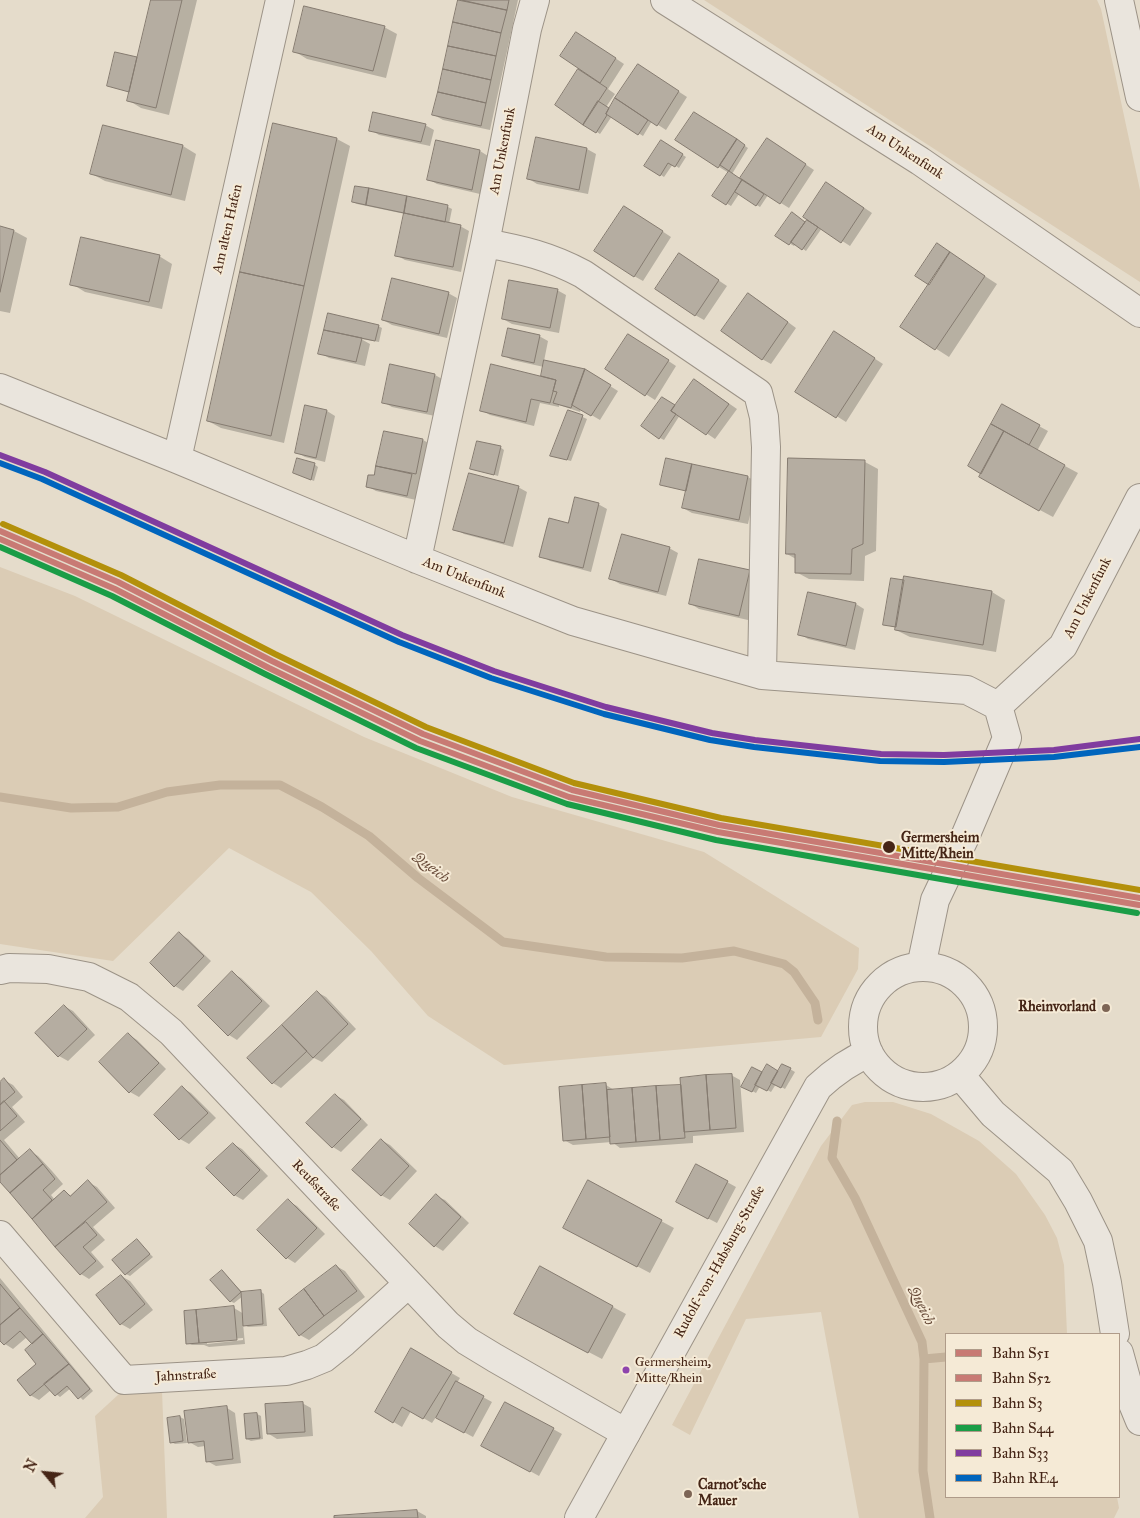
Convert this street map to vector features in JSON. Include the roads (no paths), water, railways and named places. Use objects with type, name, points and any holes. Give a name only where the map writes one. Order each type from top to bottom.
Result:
[{"type":"street","name":"Am alten Hafen","points":[[177,459],[280,0]]},
{"type":"street","name":"Am Unkenfunk","points":[[535,0],[527,29],[485,243],[417,559],[573,621],[762,675],[967,690],[998,706],[1063,646],[1140,498]]},
{"type":"street","name":"Am Unkenfunk","points":[[665,0],[920,161],[1140,313]]},
{"type":"street","points":[[1120,0],[1140,97]]},
{"type":"street","points":[[485,243],[539,254],[562,262],[583,274],[758,393],[764,417],[766,447],[762,675]]},
{"type":"street","points":[[0,388],[417,559]]},
{"type":"street","points":[[921,966],[935,900],[967,832],[1007,738],[998,706]]},
{"type":"street","points":[[921,966],[940,969],[957,977],[971,990],[980,1006],[983,1025],[980,1044],[972,1061],[960,1074],[944,1084],[926,1087],[907,1085],[891,1078],[876,1066],[869,1053],[862,1032],[864,1012],[872,994],[885,980],[902,970],[921,966]]},
{"type":"street","name":"Reußstraße","points":[[0,970],[9,968],[48,969],[89,976],[130,997],[171,1032],[448,1325],[467,1341],[626,1433]]},
{"type":"street","name":"Rudolf-von-Habsburg-Straße","points":[[579,1518],[807,1104],[818,1087],[839,1069],[854,1059],[869,1053]]},
{"type":"street","points":[[960,1074],[993,1114],[1060,1172],[1078,1200],[1098,1241],[1115,1333]]},
{"type":"street","name":"Jahnstraße","points":[[0,1235],[124,1380],[286,1370],[307,1365],[324,1358],[344,1342],[408,1284]]},
{"type":"street","points":[[1120,1357],[1140,1422]]},
{"type":"waterway","name":"Queich","points":[[0,797],[71,808],[118,807],[167,792],[220,785],[280,785],[322,807],[369,836],[418,878],[503,942],[606,957],[682,958],[734,951],[784,964],[794,972],[815,1003],[818,1020]]},
{"type":"waterway","name":"Queich","points":[[837,1121],[832,1158],[855,1198],[922,1342],[924,1359],[923,1471],[930,1518]]},
{"type":"waterway","points":[[924,1359],[945,1357]]},
{"type":"rail line","name":"S33","points":[[0,455],[45,472],[402,635],[494,671],[606,707],[712,733],[755,740],[881,754],[944,755],[1054,750],[1140,739]]},
{"type":"rail line","name":"RE4","points":[[0,463],[42,479],[399,642],[491,678],[604,714],[710,740],[754,747],[880,761],[944,762],[1054,757],[1140,747]]},
{"type":"rail line","name":"S3","points":[[3,524],[121,575],[275,654],[426,727],[574,783],[721,818],[1140,890]]},
{"type":"rail line","name":"S51","points":[[0,531],[118,582],[272,661],[423,734],[572,790],[719,825],[1140,898]]},
{"type":"rail line","name":"S52","points":[[0,539],[115,589],[269,668],[420,741],[569,797],[718,832],[1139,905]]},
{"type":"rail line","name":"S44","points":[[0,547],[112,596],[416,748],[567,804],[716,840],[1137,913]]},
{"type":"place","name":"Germersheim Mitte/Rhein","points":[[889,847]]},
{"type":"place","name":"Rheinvorland","points":[[1106,1008]]},
{"type":"place","name":"Germersheim, Mitte/Rhein","points":[[626,1370]]},
{"type":"place","name":"Carnot'sche Mauer","points":[[688,1494]]}]
